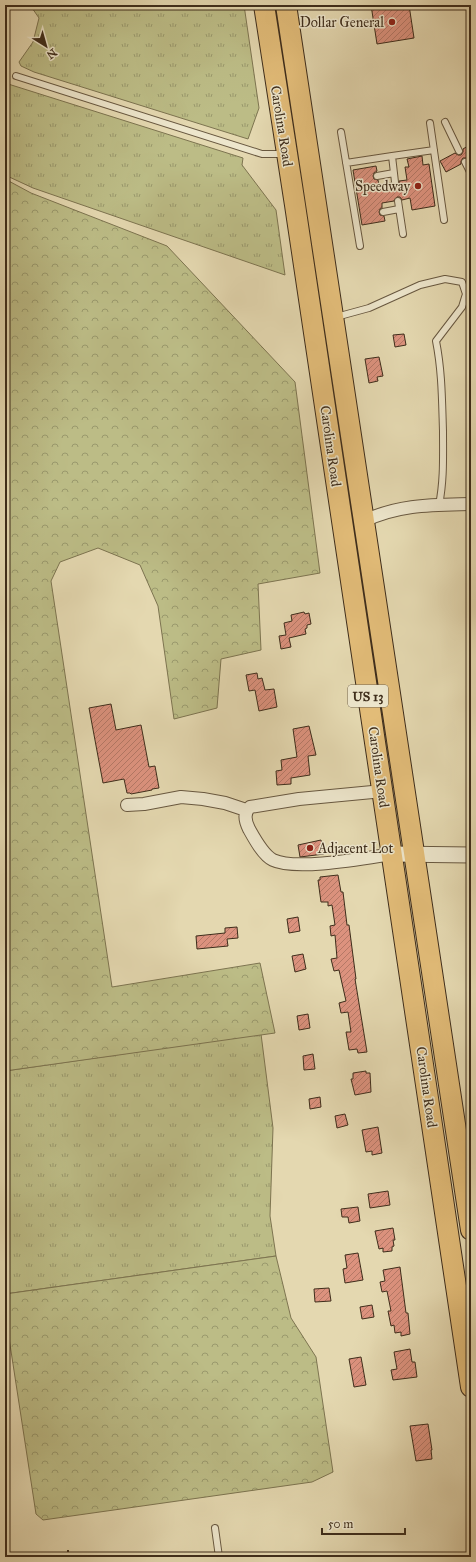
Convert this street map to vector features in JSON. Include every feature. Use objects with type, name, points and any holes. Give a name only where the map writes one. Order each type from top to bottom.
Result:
[{"type":"highway","name":"Carolina Road","points":[[264,5],[383,791],[471,1387]]},
{"type":"highway","name":"Carolina Road","points":[[286,5],[307,136],[471,1230]]},
{"type":"highway","points":[[285,147],[307,136]]},
{"type":"street","points":[[364,521],[377,514],[405,507],[471,504]]},
{"type":"street","points":[[383,791],[299,799],[250,807],[246,810],[246,823],[254,839],[273,860],[292,864],[309,864],[392,854],[471,855]]},
{"type":"street","points":[[127,805],[144,804],[181,797],[203,798],[246,810]]},
{"type":"lane","points":[[16,76],[262,154],[285,147]]},
{"type":"lane","points":[[445,122],[459,151]]},
{"type":"lane","points":[[430,123],[444,220]]},
{"type":"lane","points":[[341,132],[346,163],[352,179],[358,216],[360,246]]},
{"type":"lane","points":[[346,163],[434,150]]},
{"type":"lane","points":[[392,156],[395,182]]},
{"type":"lane","points":[[465,162],[471,174]]},
{"type":"lane","points":[[378,176],[394,173]]},
{"type":"lane","points":[[398,200],[403,234]]},
{"type":"lane","points":[[383,212],[399,209]]},
{"type":"lane","points":[[334,317],[369,308],[420,286],[445,280],[462,282],[466,294],[462,307],[436,341],[440,364],[442,415],[443,485],[439,505]]},
{"type":"lane","points":[[215,1528],[219,1557]]},
{"type":"path","points":[[68,1550],[68,1557]]},
{"type":"green space","points":[[30,5],[244,5],[259,108],[248,139],[34,72],[21,66],[19,62],[33,42],[39,18]]},
{"type":"green space","points":[[5,83],[243,158],[242,165],[276,210],[285,275],[33,188],[5,175]]},
{"type":"green space","points":[[5,179],[31,193],[167,246],[295,382],[320,573],[258,584],[261,650],[221,659],[217,708],[174,719],[158,606],[140,565],[98,548],[60,562],[51,581],[112,987],[260,963],[275,1033],[5,1071]]},
{"type":"green space","points":[[261,1034],[273,1128],[270,1216],[276,1256],[5,1294],[5,1071]]},
{"type":"green space","points":[[276,1256],[291,1318],[316,1357],[333,1472],[312,1482],[43,1520],[36,1514],[5,1312],[5,1294]]},
{"type":"building","name":"Dollar General","points":[[371,5],[409,5],[414,38],[377,44]]},
{"type":"building","points":[[471,144],[471,159],[469,160],[463,158],[461,164],[446,172],[440,161],[455,153],[461,155],[463,149]]},
{"type":"building","points":[[422,156],[423,165],[429,164],[435,206],[412,210],[410,198],[402,200],[400,197],[397,197],[394,201],[382,203],[382,208],[379,212],[380,215],[384,216],[385,221],[362,225],[353,170],[376,166],[377,171],[373,176],[374,179],[378,180],[379,185],[391,183],[393,186],[396,186],[399,184],[399,181],[407,180],[405,167],[409,167],[407,159]]},
{"type":"building","points":[[404,334],[406,345],[395,347],[393,335]]},
{"type":"building","points":[[379,357],[383,376],[377,377],[378,381],[369,383],[365,359]]},
{"type":"building","points":[[304,612],[305,614],[309,613],[311,624],[307,625],[307,628],[305,629],[306,634],[289,638],[291,647],[281,649],[279,636],[286,635],[284,623],[292,621],[291,615]]},
{"type":"building","points":[[257,673],[258,679],[262,678],[265,690],[274,689],[277,707],[259,711],[255,690],[249,691],[246,675]]},
{"type":"building","points":[[111,704],[116,730],[141,725],[149,767],[155,766],[159,788],[131,794],[127,793],[124,779],[103,783],[89,708]]},
{"type":"building","points":[[309,726],[316,755],[308,756],[310,775],[291,778],[291,784],[277,785],[276,771],[282,770],[281,760],[297,757],[293,729]]},
{"type":"building","name":"Adjacent Lot","points":[[321,840],[324,854],[300,857],[298,845]]},
{"type":"building","points":[[338,875],[341,892],[343,892],[347,925],[349,925],[355,979],[367,1052],[358,1053],[357,1049],[349,1050],[346,1032],[351,1032],[348,1012],[341,1013],[339,1003],[346,1001],[339,970],[334,971],[331,959],[337,958],[335,935],[331,936],[330,926],[335,925],[332,905],[328,906],[328,902],[321,902],[318,880],[320,880],[320,877]]},
{"type":"building","points":[[298,917],[300,931],[289,933],[287,919]]},
{"type":"building","points":[[237,927],[238,938],[227,939],[228,946],[197,949],[196,936],[225,933],[225,928]]},
{"type":"building","points":[[303,954],[306,969],[295,972],[292,956]]},
{"type":"building","points":[[308,1014],[310,1028],[299,1030],[297,1016]]},
{"type":"building","points":[[313,1054],[315,1069],[304,1070],[303,1056]]},
{"type":"building","points":[[366,1071],[366,1073],[370,1073],[371,1092],[355,1095],[351,1079],[353,1079],[353,1073]]},
{"type":"building","points":[[320,1097],[321,1107],[310,1109],[309,1099]]},
{"type":"building","points":[[345,1114],[348,1125],[337,1128],[335,1116]]},
{"type":"building","points":[[378,1127],[382,1153],[372,1155],[372,1151],[366,1152],[362,1130]]},
{"type":"building","points":[[388,1191],[390,1205],[370,1208],[368,1194]]},
{"type":"building","points":[[358,1207],[360,1221],[349,1223],[348,1217],[342,1217],[341,1209]]},
{"type":"building","points":[[393,1228],[395,1240],[393,1240],[394,1246],[392,1247],[392,1251],[383,1252],[383,1248],[379,1249],[375,1231]]},
{"type":"building","points":[[358,1253],[363,1280],[345,1283],[343,1269],[347,1268],[345,1255]]},
{"type":"building","points":[[400,1267],[410,1334],[401,1336],[401,1332],[395,1333],[394,1325],[391,1326],[388,1311],[391,1311],[387,1291],[382,1292],[380,1282],[385,1281],[383,1270]]},
{"type":"building","points":[[329,1288],[331,1301],[315,1302],[314,1289]]},
{"type":"building","points":[[372,1305],[374,1317],[362,1319],[360,1307]]},
{"type":"building","points":[[410,1349],[412,1362],[415,1362],[417,1377],[393,1380],[391,1370],[397,1369],[394,1352]]},
{"type":"building","points":[[361,1357],[366,1385],[354,1387],[349,1359]]},
{"type":"building","points":[[428,1424],[432,1459],[416,1461],[410,1426]]},
{"type":"place","name":"Dollar General","points":[[392,22]]},
{"type":"place","name":"Speedway","points":[[418,186]]},
{"type":"place","name":"Adjacent Lot","points":[[310,848]]}]
